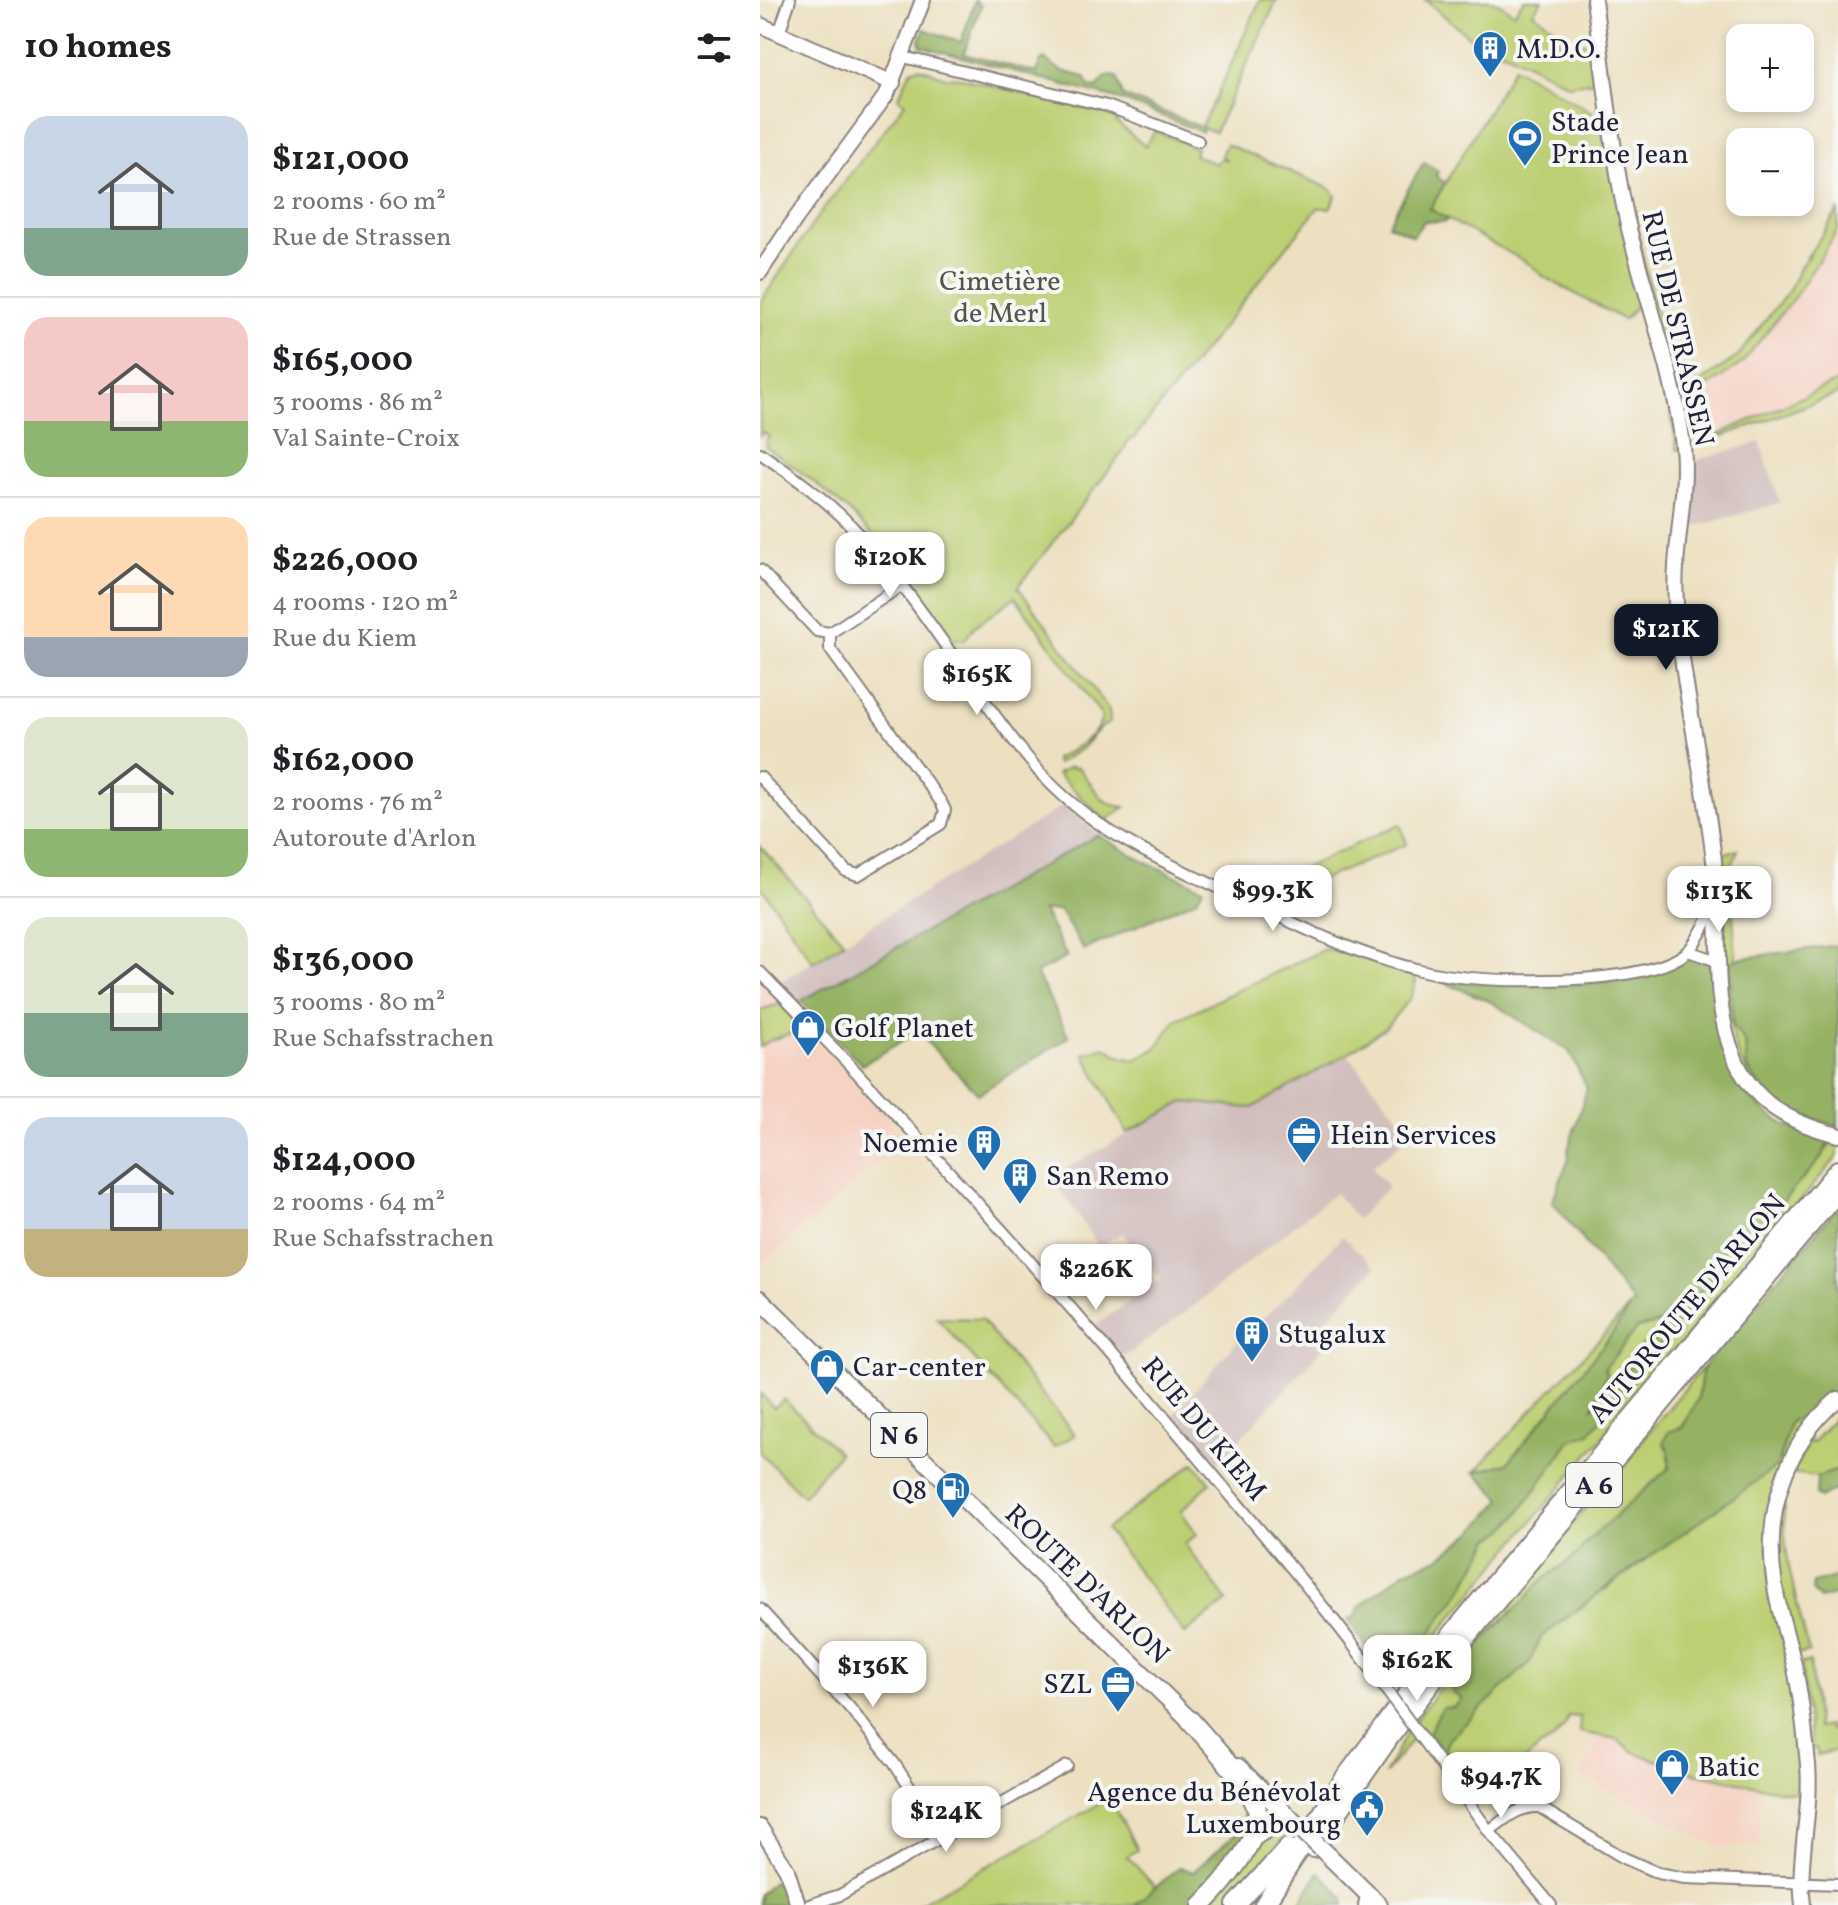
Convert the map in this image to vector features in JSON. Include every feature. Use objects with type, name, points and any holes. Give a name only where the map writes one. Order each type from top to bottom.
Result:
[{"type":"highway","name":"AUTOROUTE D'ARLON","points":[[1264,1905],[1328,1802],[1463,1620],[1838,1170]]},
{"type":"highway","name":"AUTOROUTE D'ARLON","points":[[1278,1905],[1356,1784],[1469,1634],[1838,1191]]},
{"type":"highway","points":[[1190,1720],[1253,1799],[1258,1813],[1253,1837],[1229,1874],[1202,1905]]},
{"type":"highway","points":[[1236,1905],[1328,1802]]},
{"type":"highway","points":[[1253,1837],[1273,1825],[1294,1825]]},
{"type":"main road","points":[[760,272],[893,83],[923,0]]},
{"type":"main road","name":"RUE DE STRASSEN","points":[[1594,0],[1614,156],[1683,443],[1684,477],[1675,579],[1677,610],[1713,855],[1725,1028],[1739,1070],[1759,1097],[1792,1121],[1838,1135]]},
{"type":"main road","points":[[760,25],[893,83]]},
{"type":"main road","name":"ROUTE D'ARLON","points":[[760,1299],[1329,1856],[1372,1902]]},
{"type":"main road","points":[[1803,1905],[1800,1882],[1809,1801],[1808,1771],[1796,1673],[1774,1581],[1771,1536],[1776,1502],[1790,1463],[1808,1431],[1838,1399]]},
{"type":"main road","points":[[760,1827],[787,1870],[798,1905]]},
{"type":"street","points":[[779,33],[790,0]]},
{"type":"street","points":[[903,57],[1107,106],[1198,141]]},
{"type":"street","points":[[760,453],[793,476],[857,531],[1036,767],[1086,816],[1139,849],[1317,934],[1424,971],[1515,981],[1586,979],[1640,971],[1688,951],[1718,900]]},
{"type":"street","points":[[760,570],[817,631],[830,633],[901,586]]},
{"type":"street","points":[[760,777],[846,871],[858,875],[941,824],[945,810],[941,802],[830,649],[830,633]]},
{"type":"street","points":[[1688,951],[1720,962]]},
{"type":"street","name":"RUE DU KIEM","points":[[760,972],[887,1104],[1114,1357],[1313,1592],[1489,1831],[1551,1905]]},
{"type":"street","points":[[760,1609],[850,1708],[894,1763],[927,1814],[934,1840]]},
{"type":"street","points":[[809,1905],[840,1895],[1067,1766]]},
{"type":"street","points":[[1489,1831],[1515,1812],[1527,1807],[1539,1807],[1624,1858],[1658,1873],[1685,1878],[1838,1884]]},
{"type":"shaded area","points":[[1838,230],[1838,381],[1687,449],[1679,397],[1742,363],[1796,295]]},
{"type":"shaded area","points":[[1760,442],[1780,503],[1686,529],[1690,462]]},
{"type":"shaded area","points":[[1064,805],[1098,835],[801,1001],[780,982]]},
{"type":"shaded area","points":[[760,982],[907,1138],[760,1265]]},
{"type":"shaded area","points":[[1347,1054],[1412,1133],[1372,1167],[1388,1187],[1357,1219],[1335,1193],[1190,1309],[1124,1357],[1094,1326],[1161,1279],[1122,1233],[1099,1247],[1052,1177],[1184,1102],[1252,1108]]},
{"type":"shaded area","points":[[1342,1236],[1376,1267],[1322,1323],[1335,1335],[1218,1463],[1174,1414],[1232,1347],[1289,1294]]},
{"type":"shaded area","points":[[1601,1736],[1617,1739],[1635,1752],[1689,1772],[1760,1786],[1760,1844],[1719,1847],[1581,1776]]},
{"type":"green space","points":[[975,0],[981,6],[964,54],[1037,73],[1044,59],[1062,71],[1085,77],[1089,86],[1097,88],[1105,78],[1117,77],[1123,96],[1204,128],[1202,132],[1124,101],[921,46],[924,29],[961,42]]},
{"type":"green space","points":[[1260,0],[1277,0],[1215,132],[1201,127],[1221,87]]},
{"type":"green space","points":[[1425,0],[1493,0],[1514,13],[1524,0],[1542,0],[1533,12],[1557,30],[1560,45],[1593,42],[1597,81],[1569,85],[1495,47],[1488,52]]},
{"type":"green space","name":"Cimetière de Merl","points":[[919,67],[946,77],[962,78],[1118,117],[1116,122],[1145,146],[1155,131],[1196,148],[1194,155],[1216,164],[1220,158],[1227,160],[1221,155],[1226,144],[1331,189],[1336,196],[1330,208],[1318,208],[1134,438],[1128,441],[1123,452],[1018,587],[1109,710],[1110,722],[1081,749],[1057,764],[1055,759],[1091,736],[1102,716],[1015,597],[974,627],[965,640],[954,640],[874,536],[830,495],[766,447],[769,436],[763,432],[760,436],[760,303],[816,219],[905,103],[898,98],[911,70]]},
{"type":"green space","points":[[1514,67],[1601,117],[1606,159],[1634,152],[1626,167],[1626,182],[1679,397],[1688,448],[1838,381],[1838,394],[1687,449],[1677,450],[1670,409],[1641,299],[1624,320],[1544,277],[1531,265],[1430,209]]},
{"type":"green space","points":[[1424,162],[1438,171],[1436,176],[1445,183],[1430,209],[1447,219],[1445,222],[1424,221],[1413,236],[1388,224]]},
{"type":"green space","points":[[1838,211],[1838,230],[1796,295],[1742,363],[1691,398],[1679,397],[1737,357],[1789,290],[1801,266]]},
{"type":"green space","points":[[1069,767],[1079,768],[1102,799],[1125,807],[1106,821],[1057,774]]},
{"type":"green space","points":[[1400,824],[1407,844],[1266,903],[1247,894]]},
{"type":"green space","points":[[1098,835],[1143,861],[1203,888],[1197,899],[1084,950],[1059,910],[1043,911],[1067,957],[1036,973],[1069,1037],[978,1094],[917,1032],[862,1065],[801,1001]]},
{"type":"green space","points":[[760,846],[844,942],[813,962],[760,885]]},
{"type":"green space","points":[[1738,850],[1730,870],[1736,959],[1729,964],[1733,1026],[1745,1043],[1747,1067],[1773,1099],[1816,1121],[1787,1110],[1765,1095],[1750,1077],[1739,1056],[1732,1032],[1719,858],[1720,854]]},
{"type":"green space","points":[[1837,945],[1838,1127],[1794,1112],[1773,1099],[1756,1081],[1747,1067],[1745,1043],[1733,1026],[1729,964],[1736,959]]},
{"type":"green space","points":[[1325,949],[1349,952],[1413,976],[1416,981],[1411,997],[1386,1027],[1347,1054],[1252,1108],[1184,1102],[1127,1133],[1084,1054],[1105,1047],[1121,1057],[1135,1060],[1155,1049],[1177,1019]]},
{"type":"green space","points":[[1691,957],[1707,964],[1713,976],[1722,1046],[1742,1088],[1760,1107],[1781,1122],[1829,1142],[1818,1162],[1714,1273],[1590,1433],[1570,1440],[1517,1516],[1502,1532],[1491,1538],[1462,1590],[1392,1684],[1348,1620],[1356,1616],[1359,1607],[1405,1571],[1439,1558],[1474,1531],[1502,1499],[1475,1472],[1508,1463],[1609,1338],[1633,1303],[1552,1201],[1569,1159],[1568,1150],[1587,1088],[1569,1051],[1489,1001],[1441,981],[1522,986],[1587,984],[1651,973]],"holes":[[[1668,1312],[1670,1319],[1651,1344],[1643,1344],[1639,1356],[1621,1377],[1612,1395],[1593,1407],[1607,1374],[1605,1368],[1637,1328],[1660,1323]]]},
{"type":"green space","points":[[781,1004],[804,1029],[760,1047],[760,1010]]},
{"type":"green space","points":[[1838,1132],[1838,1156],[1386,1696],[1462,1590],[1492,1538],[1517,1516],[1570,1440],[1590,1432],[1714,1273],[1818,1162]]},
{"type":"green space","points":[[1838,1206],[1838,1390],[1804,1419],[1792,1420],[1778,1466],[1541,1637],[1529,1663],[1448,1740],[1445,1749],[1482,1799],[1478,1804],[1429,1733],[1442,1708],[1454,1707],[1462,1699],[1452,1692],[1464,1665],[1482,1642],[1540,1583],[1571,1560],[1584,1544],[1669,1468],[1669,1450],[1663,1443],[1668,1432],[1683,1427],[1698,1399],[1703,1367]]},
{"type":"green space","points":[[1633,1303],[1609,1338],[1508,1463],[1475,1472],[1514,1429]]},
{"type":"green space","points":[[1668,1311],[1670,1319],[1621,1377],[1612,1395],[1592,1408],[1607,1374],[1605,1368],[1637,1328],[1660,1323]]},
{"type":"green space","points":[[937,1318],[981,1319],[1075,1435],[1054,1447]]},
{"type":"green space","points":[[1703,1367],[1698,1399],[1669,1450],[1669,1468],[1584,1544],[1580,1552],[1539,1583],[1527,1599],[1498,1623],[1469,1655],[1463,1698],[1434,1743],[1439,1750],[1421,1728],[1384,1775],[1408,1730],[1477,1639]]},
{"type":"green space","points":[[760,1393],[774,1408],[784,1399],[839,1453],[803,1496],[760,1453]]},
{"type":"green space","points":[[1819,1408],[1771,1500],[1803,1795],[1689,1772],[1634,1752],[1617,1739],[1579,1732],[1580,1717],[1568,1716],[1565,1726],[1553,1740],[1540,1747],[1482,1799],[1445,1749],[1448,1740],[1529,1663],[1541,1637],[1781,1460],[1788,1424],[1792,1420],[1804,1419]]},
{"type":"green space","points":[[1838,1414],[1838,1470],[1817,1477],[1792,1473],[1809,1441],[1812,1443]]},
{"type":"green space","points":[[1194,1463],[1210,1483],[1181,1511],[1197,1534],[1185,1544],[1227,1601],[1185,1634],[1106,1529]]},
{"type":"green space","points":[[1838,1470],[1838,1488],[1820,1498],[1816,1495],[1817,1477]]},
{"type":"green space","points":[[1784,1503],[1788,1560],[1809,1652],[1798,1654],[1783,1599],[1776,1557],[1778,1519]]},
{"type":"green space","points":[[1838,1576],[1838,1594],[1820,1599],[1812,1591],[1813,1583]]},
{"type":"green space","points":[[1810,1662],[1817,1728],[1838,1728],[1838,1750],[1817,1755],[1817,1750],[1811,1747],[1801,1663]]},
{"type":"green space","points":[[1110,1798],[1137,1850],[1127,1856],[1156,1888],[1134,1905],[917,1905]]},
{"type":"green space","points":[[1245,1809],[1244,1827],[1251,1827],[1222,1872],[1197,1901],[1192,1905],[1134,1905],[1180,1867],[1193,1872],[1240,1830]]},
{"type":"green space","points":[[1278,1830],[1284,1837],[1228,1905],[1208,1905],[1265,1835]]},
{"type":"green space","points":[[1319,1872],[1344,1898],[1344,1905],[1299,1905]]},
{"type":"green space","points":[[782,1880],[790,1901],[785,1905],[760,1905],[760,1894],[773,1881]]},
{"type":"place","name":"M.D.O.","points":[[1490,79]]},
{"type":"place","name":"Stade Prince Jean","points":[[1525,168]]},
{"type":"place","name":"Golf Planet","points":[[808,1058]]},
{"type":"place","name":"Hein Services","points":[[1304,1165]]},
{"type":"place","name":"Noemie","points":[[984,1173]]},
{"type":"place","name":"San Remo","points":[[1020,1206]]},
{"type":"place","name":"Stugalux","points":[[1252,1364]]},
{"type":"place","name":"Car-center","points":[[827,1397]]},
{"type":"place","name":"Q8","points":[[953,1520]]},
{"type":"place","name":"SZL","points":[[1118,1714]]},
{"type":"place","name":"Batic","points":[[1672,1797]]},
{"type":"place","name":"Agence du Bénévolat Luxembourg","points":[[1367,1838]]}]
